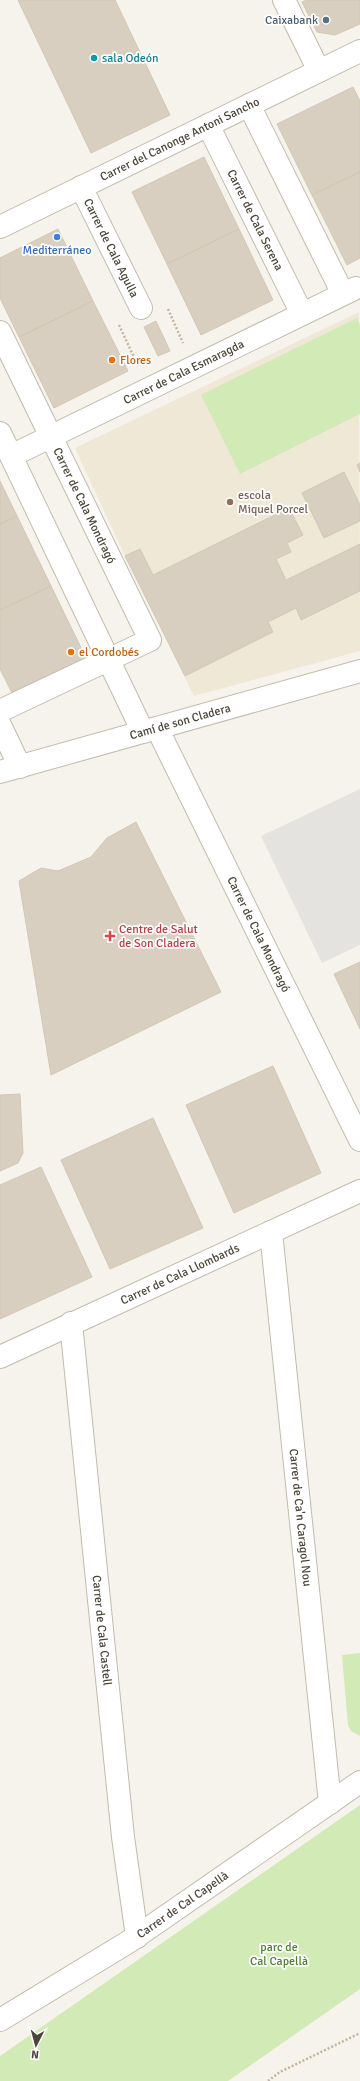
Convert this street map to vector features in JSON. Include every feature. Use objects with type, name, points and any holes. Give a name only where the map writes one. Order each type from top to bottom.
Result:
[{"type":"street","points":[[284,0],[319,71]]},
{"type":"street","name":"Carrer del Canonge Antoni Sancho","points":[[0,227],[360,51]]},
{"type":"street","name":"Carrer de Cala Esmaragda","points":[[11,456],[350,291],[249,105]]},
{"type":"street","name":"Carrer de Cala Serena","points":[[208,126],[302,314]]},
{"type":"street","name":"Carrer de Cala Agulla","points":[[81,187],[141,308]]},
{"type":"street","name":"Carrer de Cala Mondragó","points":[[0,332],[150,640],[110,659]]},
{"type":"street","name":"Carrer de Cala Mondragó","points":[[0,433],[110,659],[150,730],[360,1140]]},
{"type":"street","points":[[0,711],[110,659]]},
{"type":"street","name":"Camí de son Cladera","points":[[10,770],[360,670]]},
{"type":"street","points":[[0,725],[10,770]]},
{"type":"street","name":"Carrer de Cala Llombards","points":[[0,1357],[360,1191]]},
{"type":"street","name":"Carrer de Ca'n Caragol Nou","points":[[271,1232],[330,1803]]},
{"type":"street","name":"Carrer de Cala Castell","points":[[71,1324],[123,1837],[136,1937]]},
{"type":"street","name":"Carrer de Cal Capellà","points":[[0,2020],[136,1937],[360,1782]]},
{"type":"path","points":[[148,389],[117,319],[163,298],[194,367]]},
{"type":"path","points":[[268,2081],[280,2072],[360,2033]]},
{"type":"shaded area","name":"escola Miquel Porcel","points":[[359,312],[360,651],[194,696],[125,556],[75,448]]},
{"type":"shaded area","points":[[360,789],[360,945],[322,963],[261,836]]},
{"type":"green space","points":[[357,318],[360,325],[360,414],[240,474],[201,395]]},
{"type":"green space","points":[[360,1653],[360,1736],[351,1731],[348,1725],[342,1655]]},
{"type":"green space","name":"parc de Cal Capellà","points":[[360,1805],[360,1989],[228,2081],[0,2081],[0,2056]]},
{"type":"building","name":"sala Odeón","points":[[18,0],[115,0],[170,115],[91,153]]},
{"type":"building","points":[[307,0],[360,0],[360,24],[335,35],[317,32],[302,2]]},
{"type":"building","points":[[353,87],[360,101],[360,172],[312,195],[277,124]]},
{"type":"building","points":[[204,157],[239,229],[167,264],[132,192]]},
{"type":"building","points":[[360,172],[360,258],[347,265],[312,195]]},
{"type":"building","points":[[58,229],[93,301],[19,337],[0,298],[0,258]]},
{"type":"building","points":[[239,229],[273,300],[201,335],[167,264]]},
{"type":"building","points":[[93,301],[128,371],[54,408],[19,337]]},
{"type":"building","points":[[156,321],[170,351],[158,356],[144,327]]},
{"type":"building","points":[[360,463],[360,472],[357,465]]},
{"type":"building","points":[[344,472],[360,505],[360,521],[324,538],[302,493]]},
{"type":"building","points":[[0,481],[17,516],[0,524]]},
{"type":"building","points":[[289,508],[303,535],[287,543],[291,552],[276,559],[286,580],[360,544],[360,591],[301,620],[296,608],[268,622],[273,632],[185,676],[125,556],[140,549],[153,575]]},
{"type":"building","points":[[17,516],[51,586],[0,610],[0,524]]},
{"type":"building","points":[[51,586],[86,658],[12,693],[0,669],[0,610]]},
{"type":"building","name":"Centre de Salut de Son Cladera","points":[[136,822],[221,992],[51,1075],[19,881],[41,868],[58,871],[91,857],[107,838]]},
{"type":"building","points":[[360,962],[360,1029],[334,974]]},
{"type":"building","points":[[273,1066],[321,1173],[234,1213],[186,1105]]},
{"type":"building","points":[[20,1094],[23,1153],[18,1163],[0,1171],[0,1095]]},
{"type":"building","points":[[153,1118],[203,1228],[110,1269],[61,1160]]},
{"type":"building","points":[[41,1167],[92,1277],[0,1319],[0,1185]]},
{"type":"place","name":"Caixabank","points":[[326,20]]},
{"type":"place","name":"sala Odeón","points":[[94,58]]},
{"type":"place","name":"Mediterráneo","points":[[57,237]]},
{"type":"place","name":"Flores","points":[[112,360]]},
{"type":"place","name":"escola Miquel Porcel","points":[[230,502]]},
{"type":"place","name":"el Cordobés","points":[[71,652]]},
{"type":"place","name":"Centre de Salut de Son Cladera","points":[[110,936]]}]
